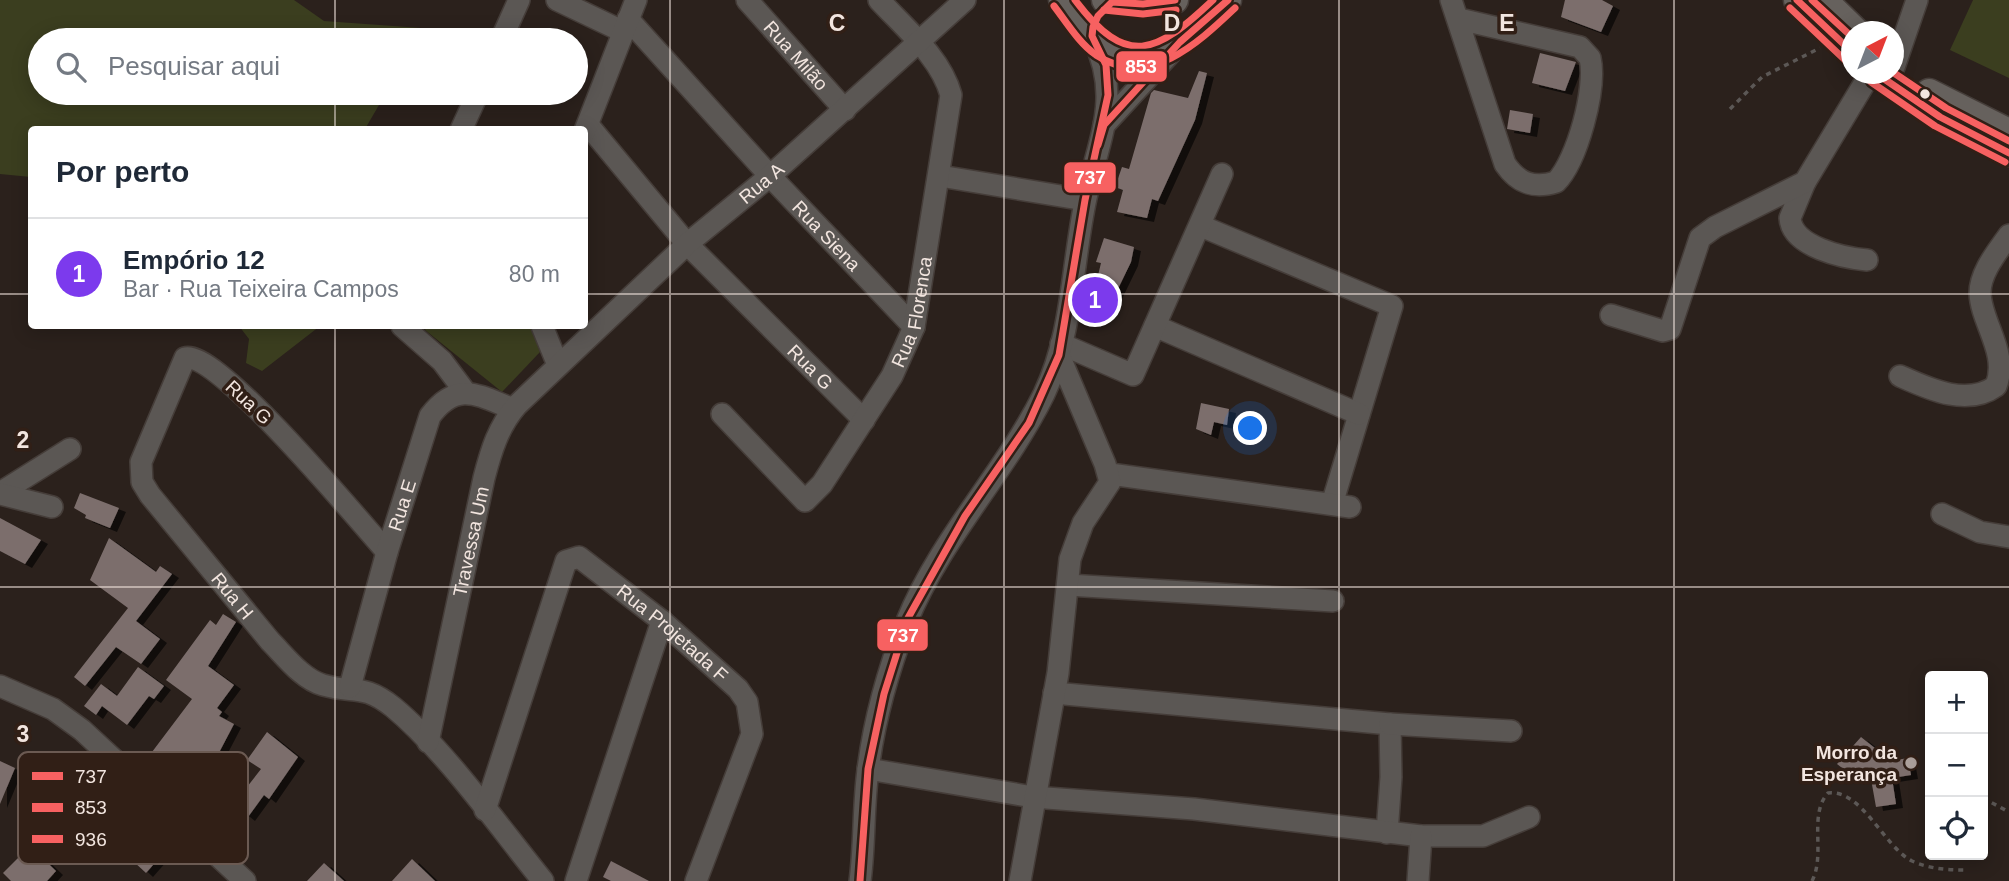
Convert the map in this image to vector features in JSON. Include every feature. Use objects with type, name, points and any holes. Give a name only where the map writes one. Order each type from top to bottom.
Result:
[{"type":"main road","points":[[1062,0],[1092,36],[1114,53],[1139,58],[1161,53],[1180,42],[1228,0]]},
{"type":"main road","points":[[1797,0],[1841,35]]},
{"type":"main road","points":[[1824,0],[1841,28]]},
{"type":"main road","points":[[1092,36],[1098,16],[1108,1],[1143,4],[1173,1],[1180,18],[1180,42]]},
{"type":"main road","points":[[1904,73],[1933,94],[2009,132]]},
{"type":"main road","points":[[1890,84],[1958,129],[2009,153]]},
{"type":"street","points":[[506,28],[519,0]]},
{"type":"street","points":[[557,0],[629,17],[587,126]]},
{"type":"street","name":"Rua Milão","points":[[747,0],[845,110]]},
{"type":"street","name":"Rua Florenca","points":[[722,414],[805,501],[822,484],[892,376],[914,327],[951,95],[947,80],[918,42],[879,0]]},
{"type":"street","name":"Rua A","points":[[558,365],[687,244],[770,176],[965,0]]},
{"type":"street","points":[[1904,37],[1917,0]]},
{"type":"street","points":[[1455,10],[1586,51],[1592,65],[1577,142],[1564,173],[1556,182],[1532,186],[1520,181],[1505,164],[1455,10]]},
{"type":"street","name":"Rua Siena","points":[[629,17],[770,176],[914,327]]},
{"type":"street","points":[[860,881],[868,769],[884,694],[908,618],[965,516],[1029,423],[1060,350],[1085,200],[1104,125],[1108,95],[1106,65],[1092,36]]},
{"type":"street","points":[[1104,125],[1180,42]]},
{"type":"street","points":[[1864,84],[1805,183],[1790,218],[1795,233],[1832,254],[1867,260]]},
{"type":"street","points":[[463,126],[472,105]]},
{"type":"street","name":"Rua G","points":[[588,131],[687,244],[864,420]]},
{"type":"street","points":[[1060,350],[1133,375],[1222,174]]},
{"type":"street","points":[[940,176],[1085,200]]},
{"type":"street","points":[[1611,314],[1663,331],[1670,329],[1695,247],[1706,232],[1805,183]]},
{"type":"street","points":[[1110,474],[1341,505],[1359,414],[1392,306],[1201,226]]},
{"type":"street","points":[[1900,376],[1956,395],[1974,396],[1996,386],[2002,372],[1999,347],[1980,293],[1985,273],[2009,235]]},
{"type":"street","points":[[1155,326],[1359,414]]},
{"type":"street","points":[[405,329],[442,361],[466,393],[513,409]]},
{"type":"street","points":[[543,329],[558,365]]},
{"type":"street","points":[[1020,881],[1033,797],[1054,693],[1075,540],[1108,489],[1110,474],[1060,350]]},
{"type":"street","name":"Rua G","points":[[140,472],[176,374],[185,358],[192,356],[235,386],[387,552]]},
{"type":"street","name":"Travessa Um","points":[[428,742],[484,478],[498,433],[513,409],[558,365]]},
{"type":"street","name":"Rua E","points":[[350,687],[387,552],[430,416],[448,398],[466,393]]},
{"type":"street","points":[[0,494],[70,449]]},
{"type":"street","name":"Rua H","points":[[140,472],[150,495],[270,641],[311,679],[322,685],[371,692],[392,706],[428,742],[543,881]]},
{"type":"street","points":[[0,494],[52,508]]},
{"type":"street","points":[[1942,514],[1980,532],[2009,537]]},
{"type":"street","name":"Rua Projetada F","points":[[485,810],[566,561],[579,557],[662,621],[738,689],[747,702],[752,734],[696,881]]},
{"type":"street","points":[[1068,585],[1333,601]]},
{"type":"street","points":[[576,881],[662,621]]},
{"type":"street","points":[[0,686],[53,709],[106,752]]},
{"type":"street","points":[[1054,693],[1390,724],[1511,732]]},
{"type":"street","points":[[1387,833],[1391,777],[1390,724]]},
{"type":"street","points":[[868,769],[1033,797],[1194,809],[1420,836],[1483,836],[1529,817]]},
{"type":"street","points":[[1418,881],[1420,836]]},
{"type":"street","points":[[227,864],[245,881]]},
{"type":"path","points":[[1730,109],[1762,77],[1784,64],[1841,44]]},
{"type":"path","points":[[1812,881],[1819,866],[1819,809],[1828,793],[1836,792],[1850,799],[1910,860],[1938,870],[1966,870]]},
{"type":"path","points":[[1988,801],[2009,812]]},
{"type":"green space","points":[[0,0],[294,0],[324,21],[421,28],[28,28],[28,105],[379,105],[367,126],[28,126],[28,177],[0,174]]},
{"type":"green space","points":[[1973,0],[2009,0],[2009,78],[1950,50]]},
{"type":"green space","points":[[241,329],[316,329],[262,371],[246,363],[249,339]]},
{"type":"green space","points":[[531,329],[540,352],[502,392],[425,330]]},
{"type":"building","points":[[1565,0],[1602,0],[1613,6],[1601,32],[1561,17]]},
{"type":"building","points":[[1540,53],[1576,62],[1565,91],[1532,83]]},
{"type":"building","points":[[1199,71],[1207,73],[1195,120],[1158,201],[1152,199],[1147,218],[1117,212],[1123,190],[1115,187],[1122,167],[1129,169],[1151,93],[1154,90],[1188,98]]},
{"type":"building","points":[[1510,110],[1533,114],[1530,133],[1507,129]]},
{"type":"building","points":[[1104,238],[1134,247],[1131,262],[1114,297],[1094,292],[1101,263],[1096,262]]},
{"type":"building","points":[[1201,403],[1229,409],[1227,425],[1214,422],[1211,435],[1196,429]]},
{"type":"building","points":[[80,493],[119,508],[110,528],[85,518],[86,515],[74,508]]},
{"type":"building","points":[[0,518],[41,540],[25,564],[0,551]]},
{"type":"building","points":[[109,538],[156,572],[160,566],[172,574],[136,621],[160,639],[141,664],[116,647],[85,686],[74,677],[128,608],[90,580]]},
{"type":"building","points":[[223,614],[236,622],[208,666],[234,685],[217,708],[222,712],[219,716],[234,724],[219,752],[152,752],[192,699],[166,680],[210,620],[216,625]]},
{"type":"building","points":[[138,667],[164,686],[154,699],[149,696],[127,725],[102,706],[96,715],[84,706],[101,684],[117,696]]},
{"type":"building","points":[[267,732],[298,757],[269,799],[264,795],[248,817],[248,786],[261,769],[248,759]]},
{"type":"building","points":[[1861,737],[1891,761],[1908,758],[1911,775],[1892,778],[1896,804],[1876,807],[1871,779],[1857,768],[1851,775],[1837,764]]},
{"type":"building","points":[[0,761],[15,768],[0,804]]},
{"type":"building","points":[[18,858],[18,864],[49,864],[56,871],[47,881],[11,881],[3,873]]},
{"type":"building","points":[[412,859],[435,881],[392,881]]},
{"type":"building","points":[[611,861],[649,881],[611,881],[603,877]]},
{"type":"building","points":[[324,863],[344,881],[307,881]]},
{"type":"building","points":[[136,864],[154,864],[146,873]]},
{"type":"transit line","name":"936","points":[[1075,0],[1110,37],[1126,45],[1142,46],[1158,42],[1175,32],[1213,0]]},
{"type":"transit line","name":"737","points":[[860,881],[868,769],[884,694],[908,618],[965,516],[1029,423],[1059,355],[1085,200],[1108,95],[1106,65],[1092,36],[1093,27],[1098,16],[1112,2],[1143,4],[1175,0]]},
{"type":"transit line","name":"737","points":[[1098,145],[1104,125],[1180,42],[1228,0]]},
{"type":"transit line","name":"737","points":[[1797,0],[1841,42]]},
{"type":"transit line","name":"936","points":[[1812,0],[1841,27]]},
{"type":"transit line","name":"853","points":[[1054,6],[1079,39],[1096,55],[1116,64],[1135,67],[1154,65],[1172,58],[1205,35],[1235,8]]},
{"type":"transit line","name":"853","points":[[1790,8],[1841,56]]},
{"type":"transit line","name":"853","points":[[1104,10],[1143,14],[1176,10]]},
{"type":"transit line","name":"936","points":[[1904,80],[1946,108],[2009,141]]},
{"type":"transit line","name":"853","points":[[1874,84],[1935,126],[2005,162]]},
{"type":"transit line","name":"737","points":[[1892,84],[1940,117],[2009,153]]},
{"type":"place","name":"Empório 12","points":[[1095,300]]},
{"type":"place","name":"Morro da Esperança","points":[[1911,763]]}]
